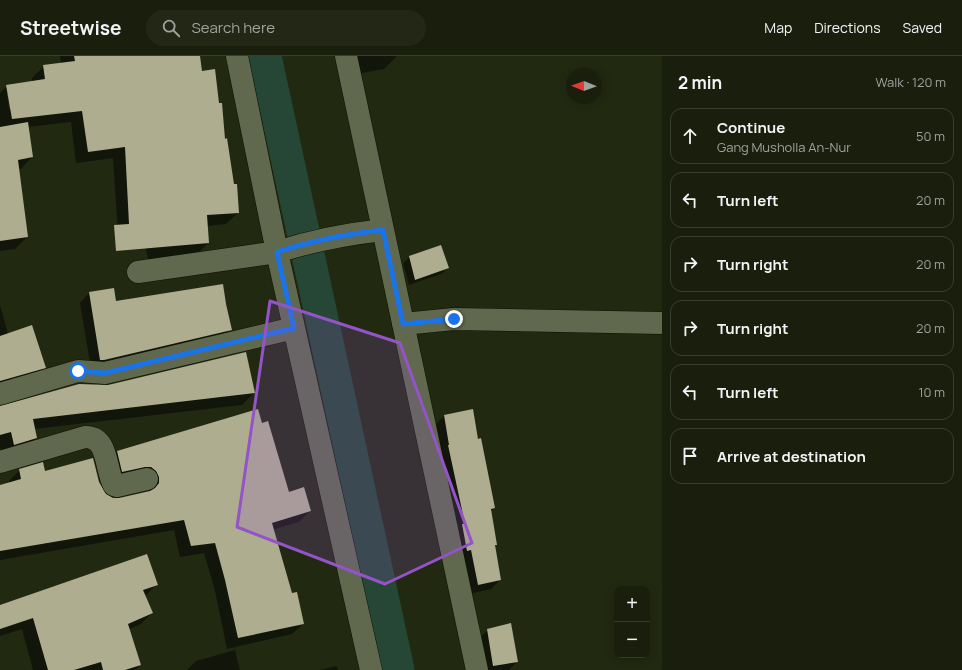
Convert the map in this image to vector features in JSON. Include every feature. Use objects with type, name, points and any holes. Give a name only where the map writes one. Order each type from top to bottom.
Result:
[{"type":"street","points":[[237,56],[283,250],[294,328],[371,670]]},
{"type":"street","points":[[346,56],[477,670]]},
{"type":"street","points":[[138,272],[283,250],[359,233],[383,230]]},
{"type":"street","points":[[403,324],[454,319],[662,323]]},
{"type":"street","points":[[0,394],[78,371],[105,373],[294,328]]},
{"type":"street","points":[[0,462],[85,437],[92,437],[96,438],[102,447],[114,485],[118,486],[147,479]]},
{"type":"highlighted area","points":[[270,301],[400,343],[472,543],[385,584],[237,527]]},
{"type":"building","points":[[74,56],[200,56],[202,71],[215,69],[219,103],[222,103],[225,139],[227,138],[234,184],[237,184],[239,213],[207,215],[209,243],[116,251],[114,225],[129,224],[125,147],[88,152],[82,111],[12,119],[6,85],[45,79],[43,65],[75,61]]},
{"type":"building","points":[[28,122],[33,157],[18,160],[28,237],[0,241],[0,127]]},
{"type":"building","points":[[441,245],[449,268],[415,280],[409,256]]},
{"type":"building","points":[[223,284],[232,330],[100,360],[89,292],[114,288],[116,301]]},
{"type":"building","points":[[32,325],[46,368],[0,381],[0,336]]},
{"type":"building","points":[[246,352],[255,393],[33,419],[37,438],[14,445],[11,432],[0,435],[0,406],[79,384],[108,385]]},
{"type":"building","points":[[258,409],[262,423],[268,421],[289,492],[304,487],[311,511],[272,523],[292,593],[297,592],[304,624],[238,638],[215,543],[191,546],[184,520],[0,551],[0,485],[21,479],[19,469],[43,462],[45,471],[93,458],[99,482],[106,494],[113,498],[119,498],[150,491],[159,483],[159,477],[156,471],[151,467],[145,467],[122,472],[117,451]]},
{"type":"building","points":[[473,409],[478,439],[481,438],[495,508],[491,509],[501,580],[478,585],[471,550],[467,551],[462,524],[465,524],[448,445],[444,415]]},
{"type":"building","points":[[147,554],[158,585],[143,590],[153,613],[128,624],[141,665],[125,670],[103,670],[101,662],[74,670],[48,670],[33,618],[0,629],[0,605]]},
{"type":"building","points":[[511,623],[518,662],[493,666],[487,629]]},
{"type":"waterway","points":[[265,56],[398,670]]},
{"type":"route","points":[[78,371],[105,373],[294,328],[277,252],[359,233],[383,230],[403,324],[454,319]]}]
